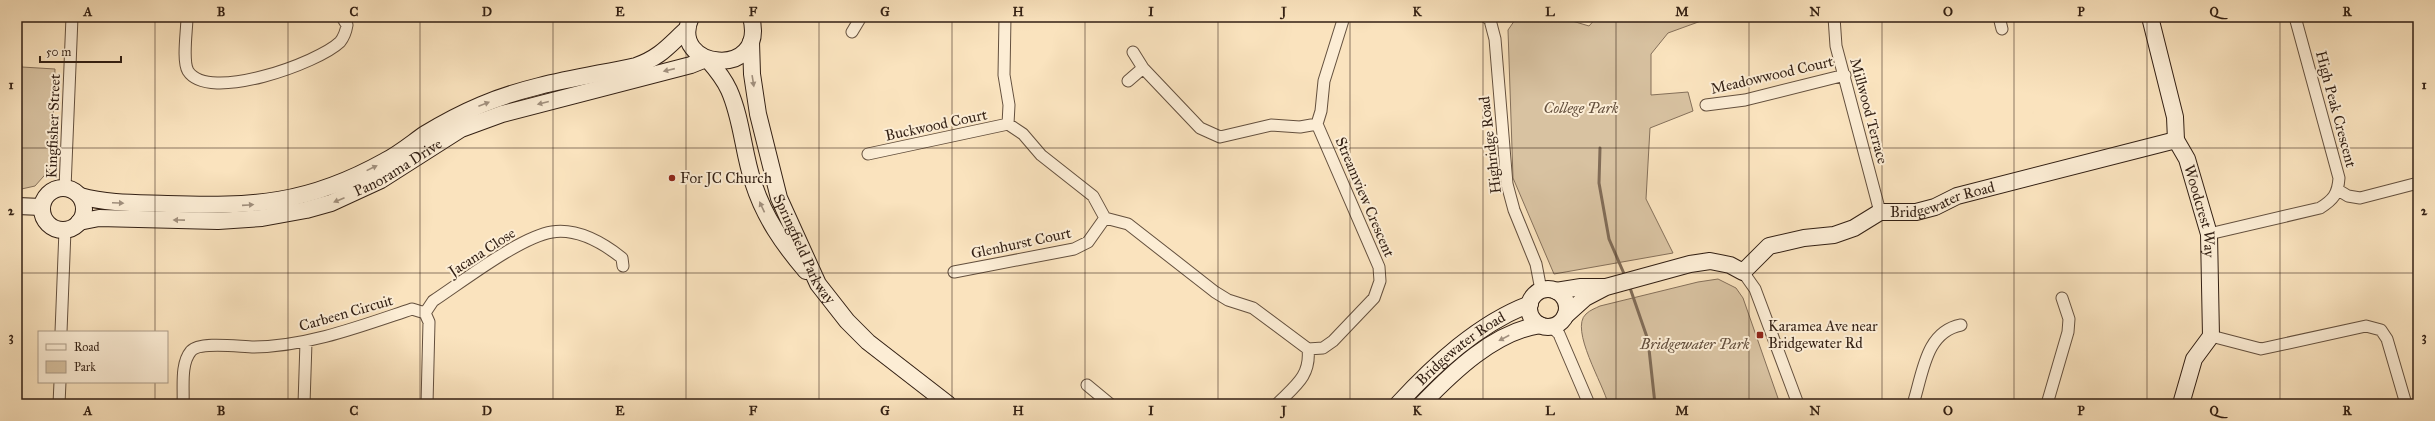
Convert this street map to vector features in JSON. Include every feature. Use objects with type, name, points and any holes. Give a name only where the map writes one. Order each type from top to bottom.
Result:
[{"type":"street","name":"Kingfisher Street","points":[[65,188],[72,17]]},
{"type":"street","points":[[187,17],[188,70],[193,77],[200,81],[208,82],[245,82],[294,68],[330,50],[341,41],[347,25],[342,17]]},
{"type":"street","name":"Springfield Parkway","points":[[751,17],[754,26],[751,42],[752,74],[758,114],[779,198],[818,284],[842,315],[868,342],[948,404]]},
{"type":"street","points":[[852,32],[861,17]]},
{"type":"street","points":[[1005,17],[1004,75],[1009,105],[1008,124],[1023,134],[1041,155],[1093,196],[1105,218],[1128,224],[1215,292],[1228,300],[1253,308],[1308,349],[1309,362],[1306,374],[1277,404]]},
{"type":"street","points":[[1133,52],[1143,68],[1200,128],[1209,134],[1220,137],[1271,125],[1300,127],[1316,124],[1321,111],[1324,81],[1344,17]]},
{"type":"street","name":"Millwood Terrace","points":[[1834,17],[1836,46],[1845,75],[1880,212]]},
{"type":"street","points":[[1998,17],[2002,29]]},
{"type":"street","name":"Woodcrest Way","points":[[2150,17],[2175,117],[2176,140],[2187,159],[2209,234],[2211,336]]},
{"type":"street","name":"High Peak Crescent","points":[[2209,234],[2320,208],[2332,201],[2338,190],[2339,178],[2295,17]]},
{"type":"street","name":"Highridge Road","points":[[1491,18],[1495,39],[1507,184],[1514,210],[1536,264],[1549,290]]},
{"type":"street","points":[[689,23],[694,49],[707,59],[729,90],[753,183],[768,218],[781,241],[818,284]]},
{"type":"street","name":"Panorama Drive","points":[[80,196],[106,202],[227,206],[271,202],[334,186],[386,161],[426,134],[460,114],[483,104],[514,93],[654,60],[666,50],[689,23]]},
{"type":"street","points":[[707,59],[716,62],[734,59],[746,50],[751,42]]},
{"type":"street","name":"Panorama Drive","points":[[80,222],[99,218],[218,221],[262,218],[306,210],[331,203],[381,180],[461,129],[502,114],[691,65],[707,59]]},
{"type":"street","points":[[1128,81],[1143,68]]},
{"type":"street","name":"Meadowwood Court","points":[[1706,105],[1746,100],[1845,75]]},
{"type":"street","name":"Buckwood Court","points":[[868,154],[1008,124]]},
{"type":"street","name":"Streamview Crescent","points":[[1308,349],[1323,348],[1333,341],[1374,298],[1380,281],[1379,266],[1316,124]]},
{"type":"street","name":"Bridgewater Road","points":[[1422,404],[1464,364],[1496,342],[1525,327],[1555,325],[1585,298],[1606,287],[1649,275],[1710,261],[1730,265],[1743,272],[1769,246],[1804,238],[1834,235],[1854,228],[1880,212],[1916,212],[1935,207],[1957,196],[2176,140]]},
{"type":"street","points":[[2338,190],[2348,196],[2360,198],[2418,183]]},
{"type":"street","points":[[65,188],[76,192],[80,196],[84,209],[80,222],[65,230],[59,230],[48,224],[42,207],[48,195],[52,191],[65,188]]},
{"type":"street","points":[[17,206],[42,207]]},
{"type":"street","name":"Glenhurst Court","points":[[954,272],[1074,249],[1088,242],[1105,218]]},
{"type":"street","points":[[61,331],[65,230]]},
{"type":"street","name":"Jacana Close","points":[[425,313],[433,301],[524,242],[552,232],[570,233],[601,242],[622,258],[623,266]]},
{"type":"street","points":[[1743,272],[1755,289],[1798,404]]},
{"type":"street","name":"Bridgewater Road","points":[[1549,290],[1581,287],[1606,287]]},
{"type":"street","points":[[1555,325],[1567,305],[1561,294],[1549,290],[1532,298],[1530,304],[1531,316],[1555,325],[1589,404]]},
{"type":"street","points":[[2047,404],[2068,332],[2069,319],[2062,298]]},
{"type":"street","name":"Bridgewater Road","points":[[1398,404],[1468,340],[1489,325],[1530,304]]},
{"type":"street","name":"Carbeen Circuit","points":[[183,404],[185,361],[192,350],[201,346],[255,347],[306,342],[412,309],[425,313]]},
{"type":"street","points":[[425,313],[429,322],[427,404]]},
{"type":"street","points":[[1913,404],[1931,344],[1949,328],[1961,325]]},
{"type":"street","points":[[2181,404],[2194,359],[2211,336],[2262,349],[2366,326],[2381,330],[2387,339],[2406,404]]},
{"type":"street","points":[[304,404],[306,342]]},
{"type":"street","points":[[59,404],[60,383]]},
{"type":"street","points":[[1087,385],[1110,404]]},
{"type":"green space","name":"College Park","points":[[1517,17],[1559,17],[1589,26],[1597,17],[1712,17],[1668,33],[1651,54],[1651,95],[1688,92],[1693,111],[1650,128],[1646,199],[1673,253],[1554,274],[1513,178],[1508,30]]},
{"type":"green space","points":[[17,22],[22,67],[55,69],[51,168],[35,186],[17,190]]},
{"type":"green space","name":"Bridgewater Park","points":[[1718,279],[1736,288],[1743,298],[1780,404],[1608,404],[1584,344],[1582,321],[1586,314],[1600,306],[1698,282]]},
{"type":"waterway","points":[[1600,148],[1599,183],[1609,239],[1625,276]]},
{"type":"waterway","points":[[1629,285],[1648,340],[1655,404]]},
{"type":"place","name":"For JC Church","points":[[672,178]]},
{"type":"place","name":"Karamea Ave near Bridgewater Rd","points":[[1760,335]]}]
